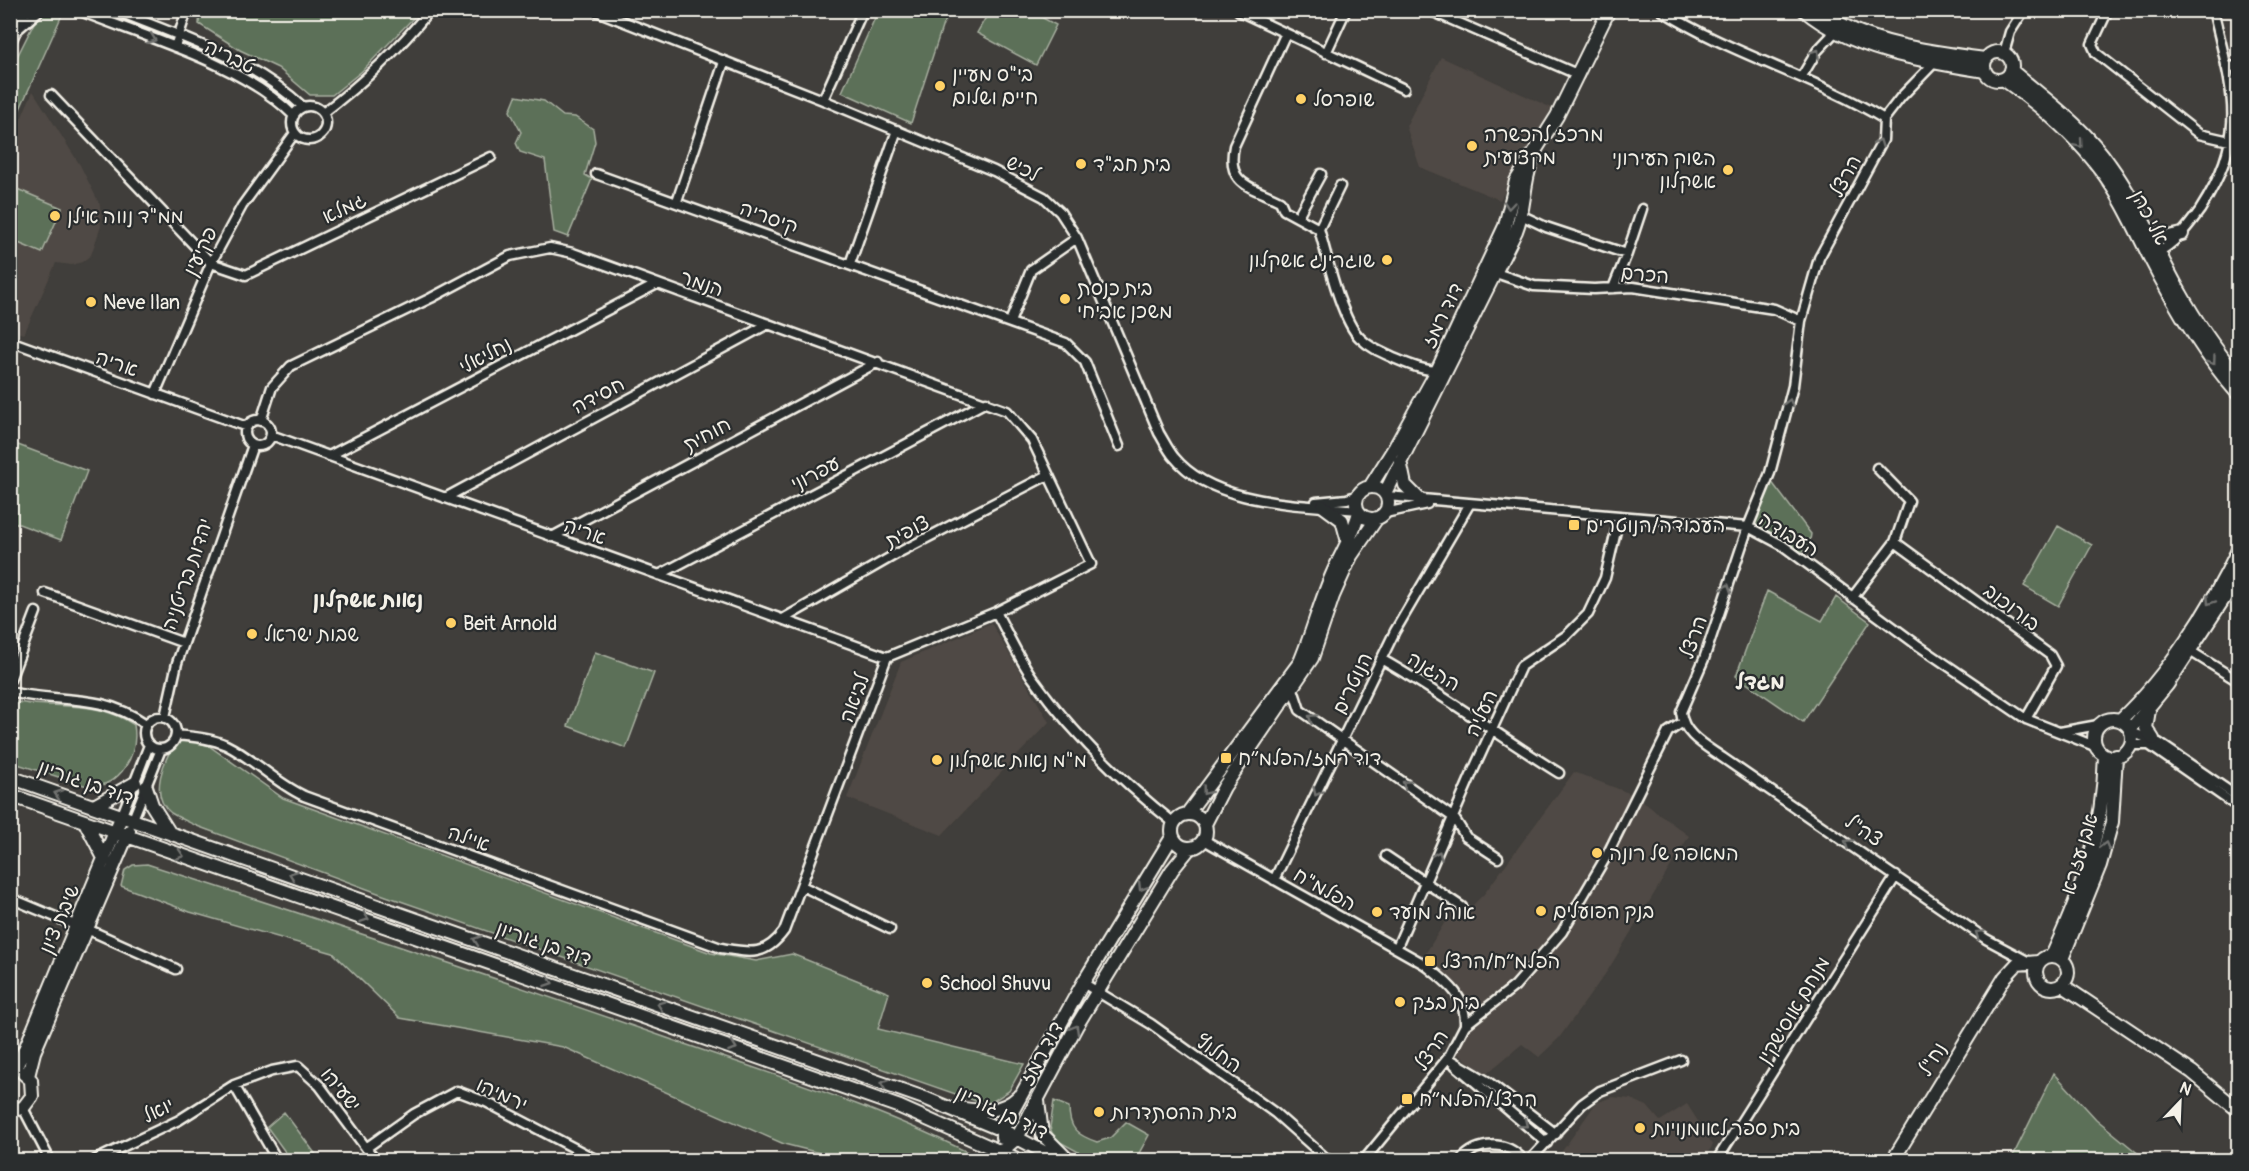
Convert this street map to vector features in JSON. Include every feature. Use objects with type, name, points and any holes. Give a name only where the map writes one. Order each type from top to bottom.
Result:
[{"type":"street","points":[[13,36],[24,10]]},
{"type":"street","points":[[13,36],[40,10]]},
{"type":"street","name":"טבריה","points":[[78,10],[175,48],[266,92],[294,116]]},
{"type":"street","name":"טבריה","points":[[115,10],[180,36],[260,75],[286,91],[303,107]]},
{"type":"street","points":[[175,48],[187,10]]},
{"type":"street","points":[[323,113],[366,79],[410,35],[430,10]]},
{"type":"street","name":"לכיש","points":[[594,10],[897,130],[994,171],[1039,194],[1060,212],[1077,238],[1159,434],[1174,458],[1197,477],[1228,492],[1262,500],[1359,511]]},
{"type":"street","points":[[823,100],[863,10]]},
{"type":"street","points":[[1326,52],[1346,10]]},
{"type":"street","points":[[1430,10],[1579,75]]},
{"type":"street","name":"דוד רמז","points":[[1491,271],[1507,219],[1512,189],[1579,75],[1609,10]]},
{"type":"street","points":[[1662,10],[1736,49],[1853,100],[1884,119]]},
{"type":"street","points":[[1804,10],[1834,33],[1870,47],[1935,62],[1985,65]]},
{"type":"street","points":[[1818,10],[1847,28],[1881,39],[1985,65],[1995,79],[2007,74],[2010,58],[2004,53],[1994,52],[1985,65]]},
{"type":"street","points":[[2004,53],[2010,32],[2024,10]]},
{"type":"street","points":[[2109,10],[2092,44],[2096,53],[2199,134],[2237,142]]},
{"type":"street","points":[[2154,254],[2182,234],[2216,186],[2237,142],[2237,105],[2213,10]]},
{"type":"street","points":[[1239,12],[1404,89]]},
{"type":"street","points":[[1802,76],[1816,51],[1834,33]]},
{"type":"street","points":[[1285,35],[1234,146],[1230,164],[1236,176],[1245,184],[1280,201],[1284,210],[1319,229],[1343,305],[1351,327],[1358,337],[1371,347],[1399,360],[1442,371]]},
{"type":"street","points":[[677,201],[724,62]]},
{"type":"street","name":"הרצל","points":[[1364,1161],[1448,1058],[1465,1025],[1515,986],[1562,932],[1607,855],[1668,732],[1683,722],[1681,712],[1704,659],[1748,527],[1770,473],[1793,386],[1801,321],[1819,258],[1883,140],[1884,119],[1901,96],[1935,62]]},
{"type":"street","points":[[2226,66],[2238,67]]},
{"type":"street","name":"אלי כהן","points":[[2007,74],[2083,130],[2110,165],[2147,228],[2154,254],[2202,347],[2238,394]]},
{"type":"street","name":"אלי כהן","points":[[2007,74],[2027,96],[2077,140],[2101,170],[2204,332],[2238,377]]},
{"type":"street","points":[[51,95],[211,263]]},
{"type":"street","points":[[303,107],[315,107],[323,113],[327,123],[319,137],[309,140],[295,133],[294,116],[303,107]]},
{"type":"street","points":[[850,264],[897,130]]},
{"type":"street","name":"פקיעין","points":[[156,394],[211,263],[242,206],[295,133]]},
{"type":"street","name":"דוד רמז","points":[[1386,494],[1400,458],[1491,271],[1523,216],[1523,190],[1534,154]]},
{"type":"street","name":"גמלא","points":[[211,263],[246,275],[491,156]]},
{"type":"street","name":"קיסריה","points":[[596,174],[677,201],[1066,343],[1077,351],[1093,380],[1119,446]]},
{"type":"street","points":[[1298,216],[1321,174]]},
{"type":"street","points":[[1319,229],[1340,186]]},
{"type":"street","points":[[1613,288],[1642,209]]},
{"type":"street","points":[[1523,216],[1546,227],[1627,254]]},
{"type":"street","points":[[2147,228],[2163,238],[2182,234]]},
{"type":"street","points":[[1010,322],[1031,270],[1077,238]]},
{"type":"street","name":"הנמר","points":[[261,420],[272,387],[291,366],[431,298],[510,256],[550,248],[573,253],[878,362],[1006,411],[1021,425],[1032,440],[1091,564]]},
{"type":"street","name":"הכרם","points":[[1491,271],[1534,286],[1633,287],[1753,305],[1774,309],[1801,321]]},
{"type":"street","name":"נחליאלי","points":[[329,456],[657,284]]},
{"type":"street","name":"חסידה","points":[[445,498],[768,324]]},
{"type":"street","name":"אריה","points":[[10,341],[247,427]]},
{"type":"street","name":"חוחית","points":[[552,537],[878,362]]},
{"type":"street","name":"דוד רמז","points":[[1370,487],[1442,371]]},
{"type":"street","name":"עפרוני","points":[[659,575],[986,402]]},
{"type":"street","points":[[261,420],[270,427],[271,435],[265,445],[253,446],[247,440],[247,427],[253,421],[261,420]]},
{"type":"street","name":"אריה","points":[[271,435],[887,657]]},
{"type":"street","name":"יהדות בריטניה","points":[[165,717],[184,643],[253,446]]},
{"type":"street","points":[[1400,458],[1405,485],[1420,500]]},
{"type":"street","points":[[1852,598],[1895,542],[1909,501],[1877,468]]},
{"type":"street","name":"צופית","points":[[783,620],[898,554],[1048,476]]},
{"type":"street","points":[[1370,487],[1386,494],[1388,504],[1351,556],[1333,596],[1318,644],[1293,689],[1224,787],[1205,824],[1204,840],[1198,847],[1189,849],[1179,846],[1172,837],[1174,823],[1187,814],[1300,662],[1332,575],[1348,542],[1359,511],[1359,495],[1370,487]]},
{"type":"street","name":"העבודה","points":[[1386,494],[1469,505],[1748,527],[1782,545],[1852,598],[2026,719],[2106,753]]},
{"type":"street","name":"לכיש","points":[[1292,503],[1347,499],[1359,495]]},
{"type":"street","name":"העבודה","points":[[1381,516],[1417,504],[1454,503]]},
{"type":"street","name":"הנוטרים","points":[[1274,880],[1382,659],[1469,505]]},
{"type":"street","points":[[1323,506],[1342,520],[1348,542]]},
{"type":"street","points":[[1359,511],[1368,519],[1381,516]]},
{"type":"street","name":"העליה","points":[[1397,947],[1521,666],[1567,635],[1588,614],[1605,578],[1619,518]]},
{"type":"street","name":"בורוכוב","points":[[1895,542],[2050,655],[2056,666],[2026,719]]},
{"type":"street","points":[[2057,733],[2098,725],[2109,719],[2120,720],[2139,702],[2225,579],[2238,550]]},
{"type":"street","name":"לביאה","points":[[761,951],[775,944],[784,931],[887,657],[996,612],[1091,564]]},
{"type":"street","points":[[2106,753],[2130,736],[2190,651],[2238,577]]},
{"type":"street","points":[[45,593],[184,643]]},
{"type":"street","points":[[10,680],[36,612]]},
{"type":"street","points":[[996,612],[1031,675],[1058,711],[1141,796],[1174,823]]},
{"type":"street","points":[[2190,651],[2238,681]]},
{"type":"street","name":"ההגנה","points":[[1382,659],[1458,705],[1491,730],[1559,773]]},
{"type":"street","points":[[1293,689],[1300,711],[1454,818],[1466,837],[1498,858]]},
{"type":"street","points":[[10,692],[88,700],[123,711],[146,724]]},
{"type":"street","points":[[2152,704],[2146,721],[2148,734],[2238,797]]},
{"type":"street","points":[[149,745],[160,749],[171,745],[176,735],[173,723],[165,717],[154,718],[146,724],[144,735],[149,745],[141,785],[169,832]]},
{"type":"street","points":[[2120,720],[2130,736],[2149,745],[2238,807]]},
{"type":"street","name":"צה\"ל","points":[[1683,722],[1697,740],[1986,939],[2034,962]]},
{"type":"street","name":"אבן עזרא","points":[[2057,957],[2100,824],[2106,753],[2094,736],[2098,725]]},
{"type":"street","name":"איילה","points":[[176,735],[203,738],[227,746],[284,787],[326,804],[721,948],[761,951]]},
{"type":"street","points":[[2130,736],[2153,739]]},
{"type":"street","points":[[121,834],[141,785],[160,749]]},
{"type":"street","name":"דוד בן גוריון","points":[[10,777],[939,1104],[1017,1137],[1059,1161]]},
{"type":"street","points":[[94,806],[141,785]]},
{"type":"street","name":"דוד בן גוריון","points":[[10,795],[900,1107],[1020,1161]]},
{"type":"street","points":[[1187,814],[1198,816],[1205,824]]},
{"type":"street","points":[[86,822],[111,859],[136,846],[149,845]]},
{"type":"street","name":"שיבת ציון","points":[[17,1109],[32,1096],[32,1085],[28,1076],[34,1052],[121,834]]},
{"type":"street","name":"דוד רמז","points":[[1002,1151],[1002,1131],[1083,983],[1172,837]]},
{"type":"street","name":"הפלמ\"ח","points":[[1204,840],[1424,964],[1452,987],[1466,1008],[1465,1025]]},
{"type":"street","name":"דוד רמז","points":[[1002,1151],[1017,1137],[1060,1055],[1172,870],[1189,849]]},
{"type":"street","points":[[1386,856],[1462,907]]},
{"type":"street","name":"מנחם אוסישקין","points":[[1717,1161],[1896,876]]},
{"type":"street","points":[[802,886],[891,929]]},
{"type":"street","points":[[10,898],[176,969]]},
{"type":"street","name":"שיבת ציון","points":[[12,1070],[82,928]]},
{"type":"street","points":[[2062,985],[2068,972],[2057,957],[2034,962],[2040,984],[2049,988],[2062,985],[2192,1072],[2238,1110]]},
{"type":"street","name":"נח\"ל","points":[[1893,1161],[2005,977],[2017,964],[2034,962]]},
{"type":"street","points":[[2005,977],[2019,973],[2036,975]]},
{"type":"street","name":"החלוץ","points":[[1083,983],[1151,1024],[1275,1113],[1328,1161]]},
{"type":"street","points":[[1448,1058],[1487,1081],[1556,1134]]},
{"type":"street","points":[[1448,1058],[1477,1086],[1547,1143]]},
{"type":"street","points":[[1530,1161],[1582,1104],[1600,1091],[1681,1060]]},
{"type":"street","name":"ישעיהו","points":[[234,1085],[272,1071],[298,1066],[320,1086],[375,1161]]},
{"type":"street","points":[[12,1070],[28,1076]]},
{"type":"street","points":[[234,1085],[277,1161]]},
{"type":"street","name":"יואל","points":[[95,1161],[179,1119],[234,1085]]},
{"type":"street","points":[[939,1104],[968,1110],[996,1109],[1015,1100],[1026,1087]]},
{"type":"street","name":"ירמיהו","points":[[366,1148],[414,1114],[457,1092],[486,1102],[597,1161]]},
{"type":"street","points":[[1038,1100],[1042,1134],[1068,1161]]},
{"type":"street","points":[[17,1109],[50,1161]]},
{"type":"street","points":[[1461,1161],[1479,1147],[1493,1145],[1506,1147],[1523,1161]]},
{"type":"shaded area","name":"מרכז להכשרה מקצועית","points":[[1441,57],[1552,108],[1500,200],[1420,167],[1406,126]]},
{"type":"shaded area","name":"ממ\"ד נווה אילן","points":[[33,91],[80,165],[100,205],[101,226],[91,255],[82,262],[72,265],[56,263],[24,334],[11,331],[11,142]]},
{"type":"shaded area","name":"מ\"מ נאות אשקלון","points":[[991,623],[1049,722],[942,835],[847,798],[901,662]]},
{"type":"shaded area","points":[[1574,772],[1634,795],[1689,836],[1608,970],[1559,1038],[1539,1057],[1522,1044],[1485,1075],[1451,1048],[1472,1014],[1454,984],[1424,956],[1453,909],[1463,915],[1484,894]]},
{"type":"shaded area","name":"בית ספר לאומנויות","points":[[1612,1097],[1631,1099],[1647,1106],[1660,1121],[1687,1104],[1713,1145],[1703,1160],[1556,1160],[1596,1103]]},
{"type":"green space","points":[[200,10],[420,11],[362,71],[332,95],[310,95],[278,68],[240,50],[199,24]]},
{"type":"green space","points":[[990,10],[1030,11],[1056,25],[1036,65],[977,33]]},
{"type":"green space","points":[[878,11],[953,11],[943,24],[911,123],[842,92]]},
{"type":"green space","points":[[44,13],[62,15],[11,129],[11,69],[35,21]]},
{"type":"green space","points":[[516,96],[544,101],[563,116],[575,117],[593,129],[595,142],[585,175],[592,179],[568,237],[554,232],[545,160],[520,152],[516,143],[521,132],[510,111]]},
{"type":"green space","points":[[10,186],[62,208],[42,253],[11,240]]},
{"type":"green space","points":[[10,442],[87,471],[61,540],[11,521]]},
{"type":"green space","points":[[1771,481],[1811,534],[1809,546],[1800,554],[1753,523]]},
{"type":"green space","points":[[2058,526],[2092,545],[2058,606],[2024,586]]},
{"type":"green space","points":[[1767,591],[1822,621],[1836,597],[1870,622],[1803,722],[1736,676]]},
{"type":"green space","points":[[595,652],[654,673],[626,748],[568,726]]},
{"type":"green space","points":[[11,701],[89,708],[120,717],[134,725],[134,747],[130,757],[119,775],[111,781],[90,787],[11,762]]},
{"type":"green space","points":[[177,740],[192,740],[209,746],[283,798],[711,953],[756,961],[792,954],[889,993],[878,1029],[1024,1064],[1009,1091],[987,1105],[386,896],[197,826],[171,813],[160,797],[160,777],[167,757]]},
{"type":"green space","points":[[147,864],[472,971],[788,1079],[906,1124],[983,1160],[847,1160],[784,1144],[563,1047],[400,1018],[333,953],[190,912],[121,886],[125,870],[133,865]]},
{"type":"green space","points":[[2054,1073],[2096,1119],[2146,1160],[2011,1160]]},
{"type":"green space","points":[[1054,1101],[1069,1107],[1071,1121],[1079,1134],[1097,1142],[1110,1138],[1126,1122],[1149,1135],[1138,1155],[1146,1160],[1093,1160],[1060,1142],[1050,1127]]},
{"type":"green space","points":[[284,1112],[320,1160],[291,1160],[267,1127]]},
{"type":"place","name":"בי\"ס מעיין חיים ושלום","points":[[940,86]]},
{"type":"place","name":"שופרסל","points":[[1301,99]]},
{"type":"place","name":"מרכז להכשרה מקצועית","points":[[1472,146]]},
{"type":"place","name":"בית חב\"ד","points":[[1081,164]]},
{"type":"place","name":"השוק העירוני אשקלון","points":[[1728,170]]},
{"type":"place","name":"ממ\"ד נווה אילן","points":[[55,216]]},
{"type":"place","name":"שוגרינג אשקלון","points":[[1387,260]]},
{"type":"place","name":"בית כנסת משכן אביחי","points":[[1065,299]]},
{"type":"place","name":"Neve Ilan","points":[[91,302]]},
{"type":"place","name":"העבודה/הנוטרים","points":[[1574,525]]},
{"type":"place","name":"Beit Arnold","points":[[451,623]]},
{"type":"place","name":"שבות ישראל","points":[[252,634]]},
{"type":"place","name":"דוד רמז/הפלמ״ח","points":[[1226,758]]},
{"type":"place","name":"מ\"מ נאות אשקלון","points":[[937,760]]},
{"type":"place","name":"המאפה של רונה","points":[[1597,853]]},
{"type":"place","name":"בנק הפועלים","points":[[1541,911]]},
{"type":"place","name":"אוהל מועד","points":[[1377,912]]},
{"type":"place","name":"הפלמ״ח/הרצל","points":[[1430,961]]},
{"type":"place","name":"School Shuvu","points":[[927,983]]},
{"type":"place","name":"בית בזק","points":[[1400,1002]]},
{"type":"place","name":"הרצל/הפלמ״ח","points":[[1407,1099]]},
{"type":"place","name":"בית ההסתדרות","points":[[1099,1112]]},
{"type":"place","name":"בית ספר לאומנויות","points":[[1640,1128]]},
{"type":"district","name":"נאות אשקלון","points":[[368,600]]},
{"type":"district","name":"מגדל","points":[[1760,682]]}]
